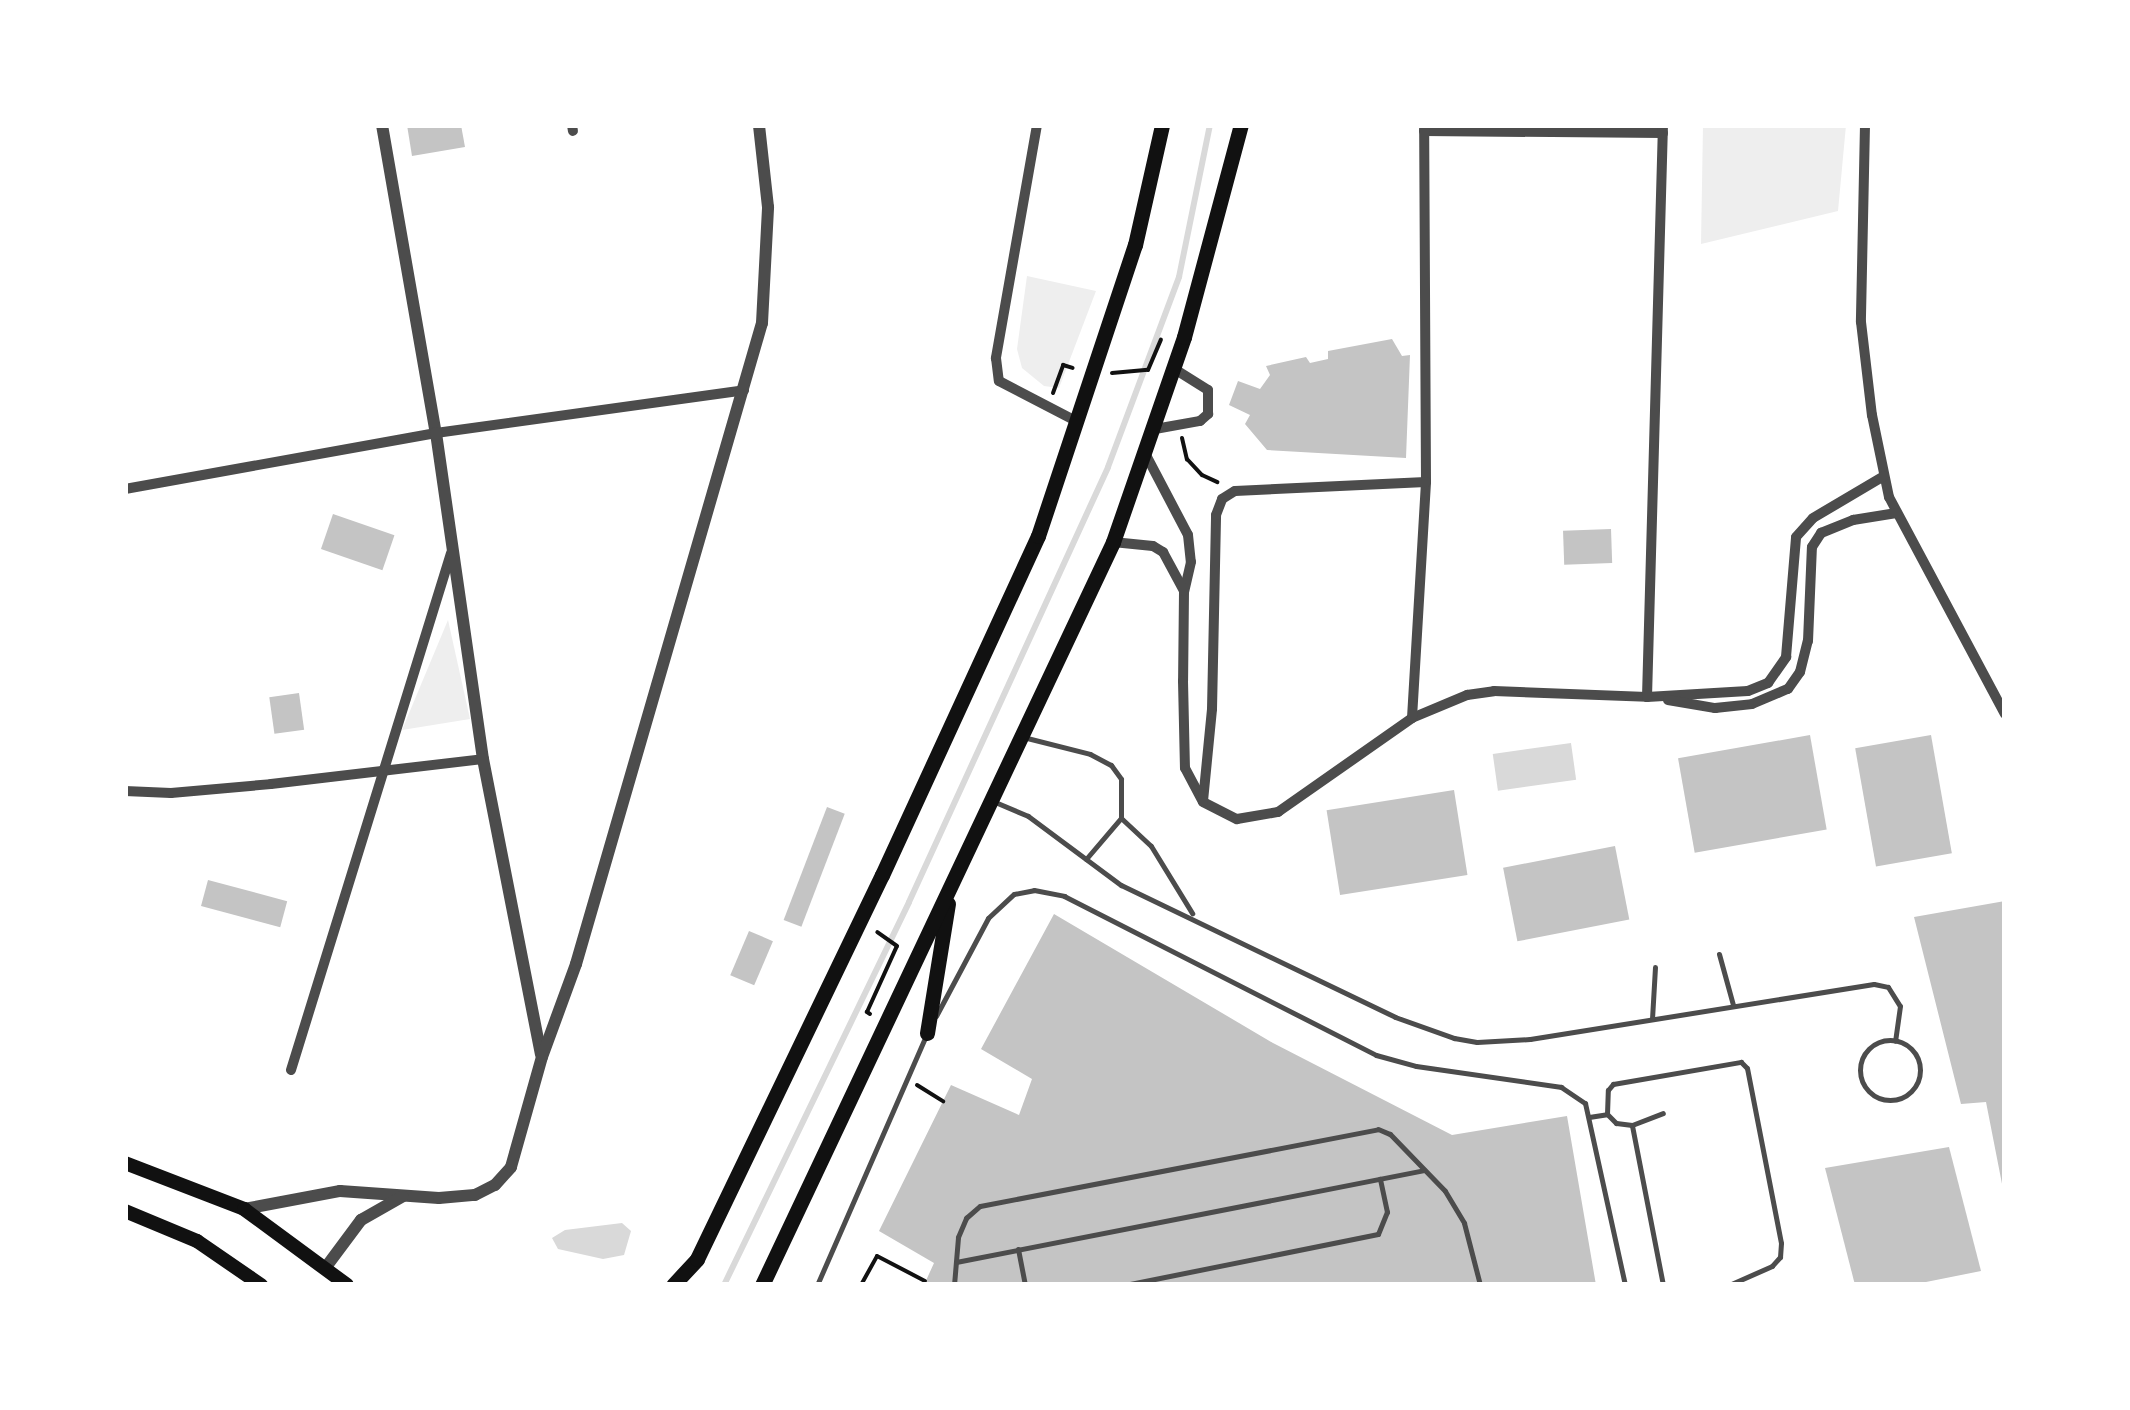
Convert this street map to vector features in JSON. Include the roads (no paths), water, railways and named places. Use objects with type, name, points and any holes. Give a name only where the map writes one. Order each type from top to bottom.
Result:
[{"type":"main road","points":[[673,1285],[697,1259],[882,875],[1038,536],[1136,245],[1162,125]]},
{"type":"main road","points":[[762,1285],[1112,542],[1174,369],[1241,125]]},
{"type":"main road","points":[[926,1033],[950,886]]},
{"type":"main road","points":[[125,1163],[244,1209],[346,1285]]},
{"type":"main road","points":[[125,1211],[198,1241],[261,1285]]},
{"type":"street","points":[[382,125],[436,433],[483,759],[542,1057]]},
{"type":"street","points":[[244,1209],[340,1191],[475,1194],[495,1185],[511,1167],[542,1057],[576,964],[762,323],[768,207],[759,125]]},
{"type":"street","points":[[1038,125],[996,358],[999,381],[1076,422]]},
{"type":"street","points":[[1865,125],[1861,322],[1884,476],[1896,514],[2005,714]]},
{"type":"street","points":[[1412,718],[1426,482],[1424,128],[1663,129],[1647,697]]},
{"type":"street","points":[[1155,429],[1180,426],[1208,414],[1210,396],[1200,384],[1174,369]]},
{"type":"street","points":[[125,489],[436,433],[744,390]]},
{"type":"street","points":[[1146,455],[1188,535],[1191,562],[1184,592],[1183,751],[1191,784],[1203,802],[1237,819],[1278,812],[1412,718],[1454,699],[1494,691],[1647,697],[1748,691],[1768,683],[1786,657],[1792,552],[1802,526],[1884,476]]},
{"type":"street","points":[[1203,802],[1212,710],[1216,515],[1222,500],[1234,491],[1426,482]]},
{"type":"street","points":[[1647,697],[1715,708],[1752,704],[1788,689],[1800,672],[1808,641],[1812,548],[1822,532],[1852,520],[1896,514]]},
{"type":"street","points":[[1112,542],[1153,546],[1163,552],[1184,592]]},
{"type":"street","points":[[291,1070],[451,553]]},
{"type":"street","points":[[125,791],[170,792],[483,759]]},
{"type":"street","points":[[326,1267],[361,1220],[406,1195]]},
{"type":"lane","points":[[1020,736],[1090,754],[1111,764],[1121,779],[1121,818],[1086,859]]},
{"type":"lane","points":[[990,800],[1028,816],[1121,885],[1193,916],[1395,1017],[1454,1038],[1510,1041],[1863,984],[1888,987],[1900,1006],[1895,1041]]},
{"type":"lane","points":[[1121,818],[1152,846],[1193,916]]},
{"type":"lane","points":[[816,1285],[926,1033],[988,918],[1014,894],[1034,890],[1064,896],[1376,1055],[1416,1066],[1562,1087],[1585,1103],[1625,1285]]},
{"type":"lane","points":[[1719,954],[1734,1005]]},
{"type":"lane","points":[[1652,1019],[1654,967]]},
{"type":"lane","points":[[1895,1041],[1912,1050],[1919,1078],[1907,1095],[1888,1100],[1870,1093],[1860,1067],[1868,1050],[1895,1041]]},
{"type":"lane","points":[[1663,1113],[1632,1125],[1616,1123],[1608,1114],[1608,1090],[1613,1084],[1733,1062],[1748,1068],[1780,1257],[1772,1266],[1730,1285]]},
{"type":"lane","points":[[1589,1117],[1608,1114]]},
{"type":"lane","points":[[1632,1125],[1663,1285]]},
{"type":"lane","points":[[954,1285],[958,1238],[966,1218],[980,1206],[1362,1130],[1390,1134],[1445,1191],[1464,1223],[1480,1285]]},
{"type":"lane","points":[[956,1262],[1424,1170]]},
{"type":"lane","points":[[1125,1285],[1378,1234],[1387,1212],[1380,1179]]},
{"type":"lane","points":[[1018,1249],[1026,1285]]},
{"type":"waterway","points":[[724,1285],[909,902],[1108,467],[1179,277],[1210,125]]}]
